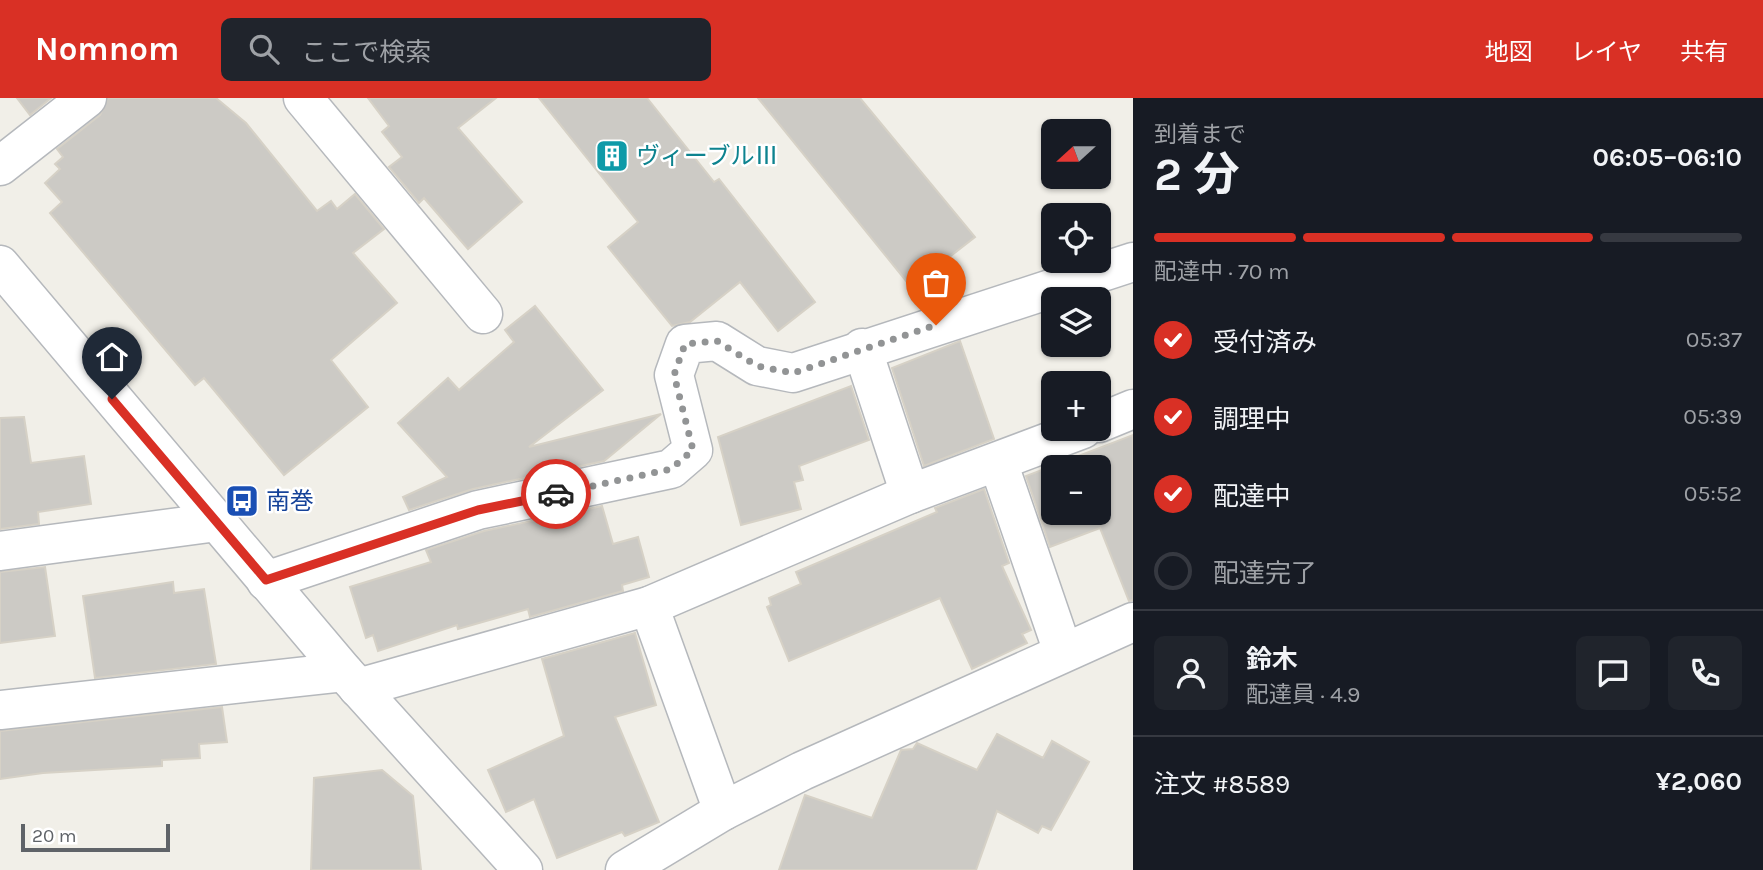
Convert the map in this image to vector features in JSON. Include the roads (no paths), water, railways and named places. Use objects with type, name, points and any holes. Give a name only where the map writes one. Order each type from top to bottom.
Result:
[{"type":"street","points":[[0,166],[87,98]]},
{"type":"street","points":[[303,98],[483,314]]},
{"type":"street","points":[[266,580],[478,510],[671,469],[693,450],[674,375],[685,344],[717,341],[757,366],[793,373],[862,348],[1133,262]]},
{"type":"street","points":[[0,265],[351,680],[523,870]]},
{"type":"street","points":[[862,348],[910,494]]},
{"type":"street","points":[[1111,418],[1133,409]]},
{"type":"street","points":[[0,710],[351,680],[649,606],[910,494],[1052,441]]},
{"type":"street","points":[[998,462],[1063,652]]},
{"type":"street","points":[[0,551],[216,522]]},
{"type":"street","points":[[649,606],[723,811]]},
{"type":"street","points":[[625,870],[723,811],[802,771],[1133,622]]},
{"type":"place","name":"ヴィーブルⅢ","points":[[612,156]]},
{"type":"place","name":"南巻","points":[[242,501]]}]
